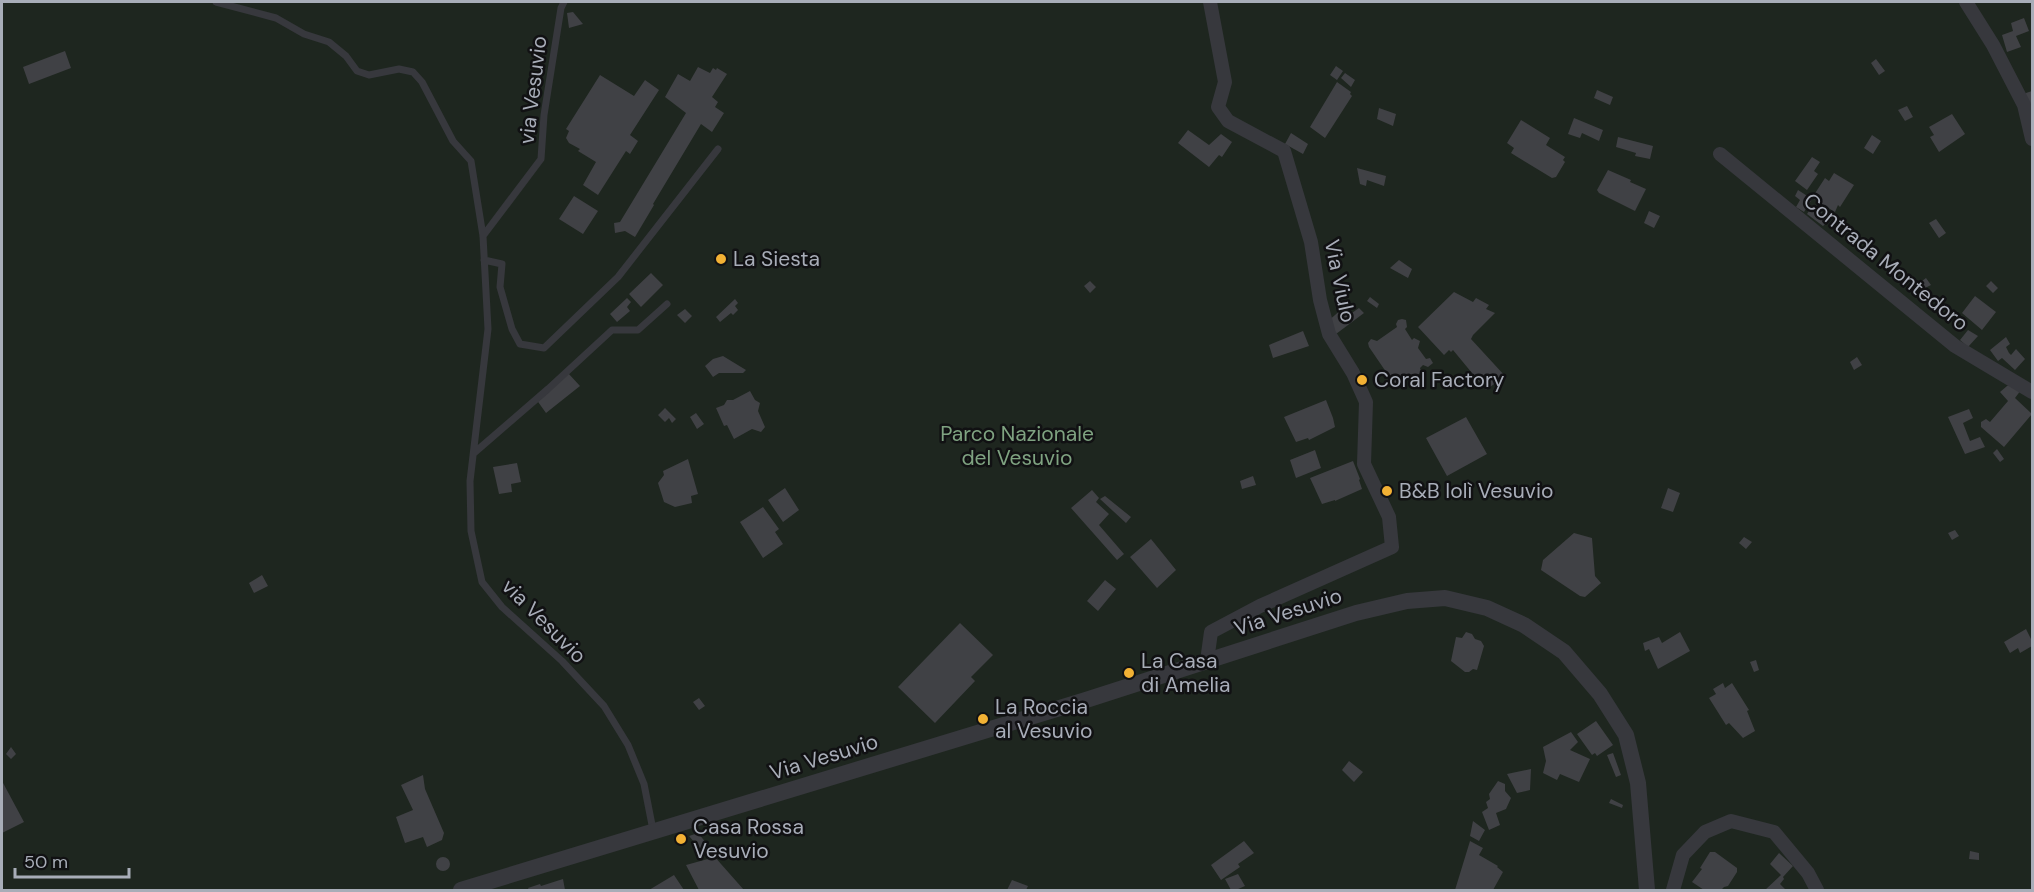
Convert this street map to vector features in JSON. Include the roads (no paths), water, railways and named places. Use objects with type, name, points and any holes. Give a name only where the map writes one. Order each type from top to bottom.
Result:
[{"type":"street","name":"Via Viulo","points":[[1207,661],[1210,632],[1260,606],[1392,547],[1389,517],[1364,464],[1366,402],[1353,373],[1329,334],[1320,300],[1311,242],[1284,151],[1228,121],[1218,107],[1225,82],[1210,2]]},
{"type":"street","points":[[1966,2],[1993,45],[2024,105],[2032,139]]},
{"type":"street","name":"Contrada Montedoro","points":[[1720,154],[1955,346],[2032,392]]},
{"type":"street","name":"Via Vesuvio","points":[[461,891],[1356,613],[1407,601],[1445,598],[1487,608],[1524,625],[1564,652],[1600,694],[1626,735],[1638,783],[1647,891]]},
{"type":"street","points":[[1674,891],[1683,855],[1705,832],[1731,821],[1774,832],[1808,873],[1817,891]]},
{"type":"lane","name":"via Vesuvio","points":[[216,2],[276,18],[304,34],[329,42],[346,56],[357,71],[369,75],[399,69],[413,72],[422,82],[453,141],[471,161],[483,236],[488,329],[470,481],[471,531],[482,582],[502,607],[562,661],[604,706],[628,745],[644,784],[653,833]]},
{"type":"lane","name":"via Vesuvio","points":[[483,236],[541,159],[544,115],[561,8],[564,2]]},
{"type":"lane","points":[[484,260],[502,264],[500,287],[512,329],[520,344],[544,348],[618,277],[718,149]]},
{"type":"lane","points":[[474,453],[612,330],[638,330],[667,304]]},
{"type":"place","name":"La Siesta","points":[[721,259]]},
{"type":"place","name":"Coral Factory","points":[[1362,380]]},
{"type":"place","name":"B&B Iolì Vesuvio","points":[[1387,491]]},
{"type":"place","name":"La Casa di Amelia","points":[[1129,673]]},
{"type":"place","name":"La Roccia al Vesuvio","points":[[983,719]]},
{"type":"place","name":"Casa Rossa Vesuvio","points":[[681,839]]},
{"type":"park label","name":"Parco Nazionale del Vesuvio","points":[[1017,446]]}]
